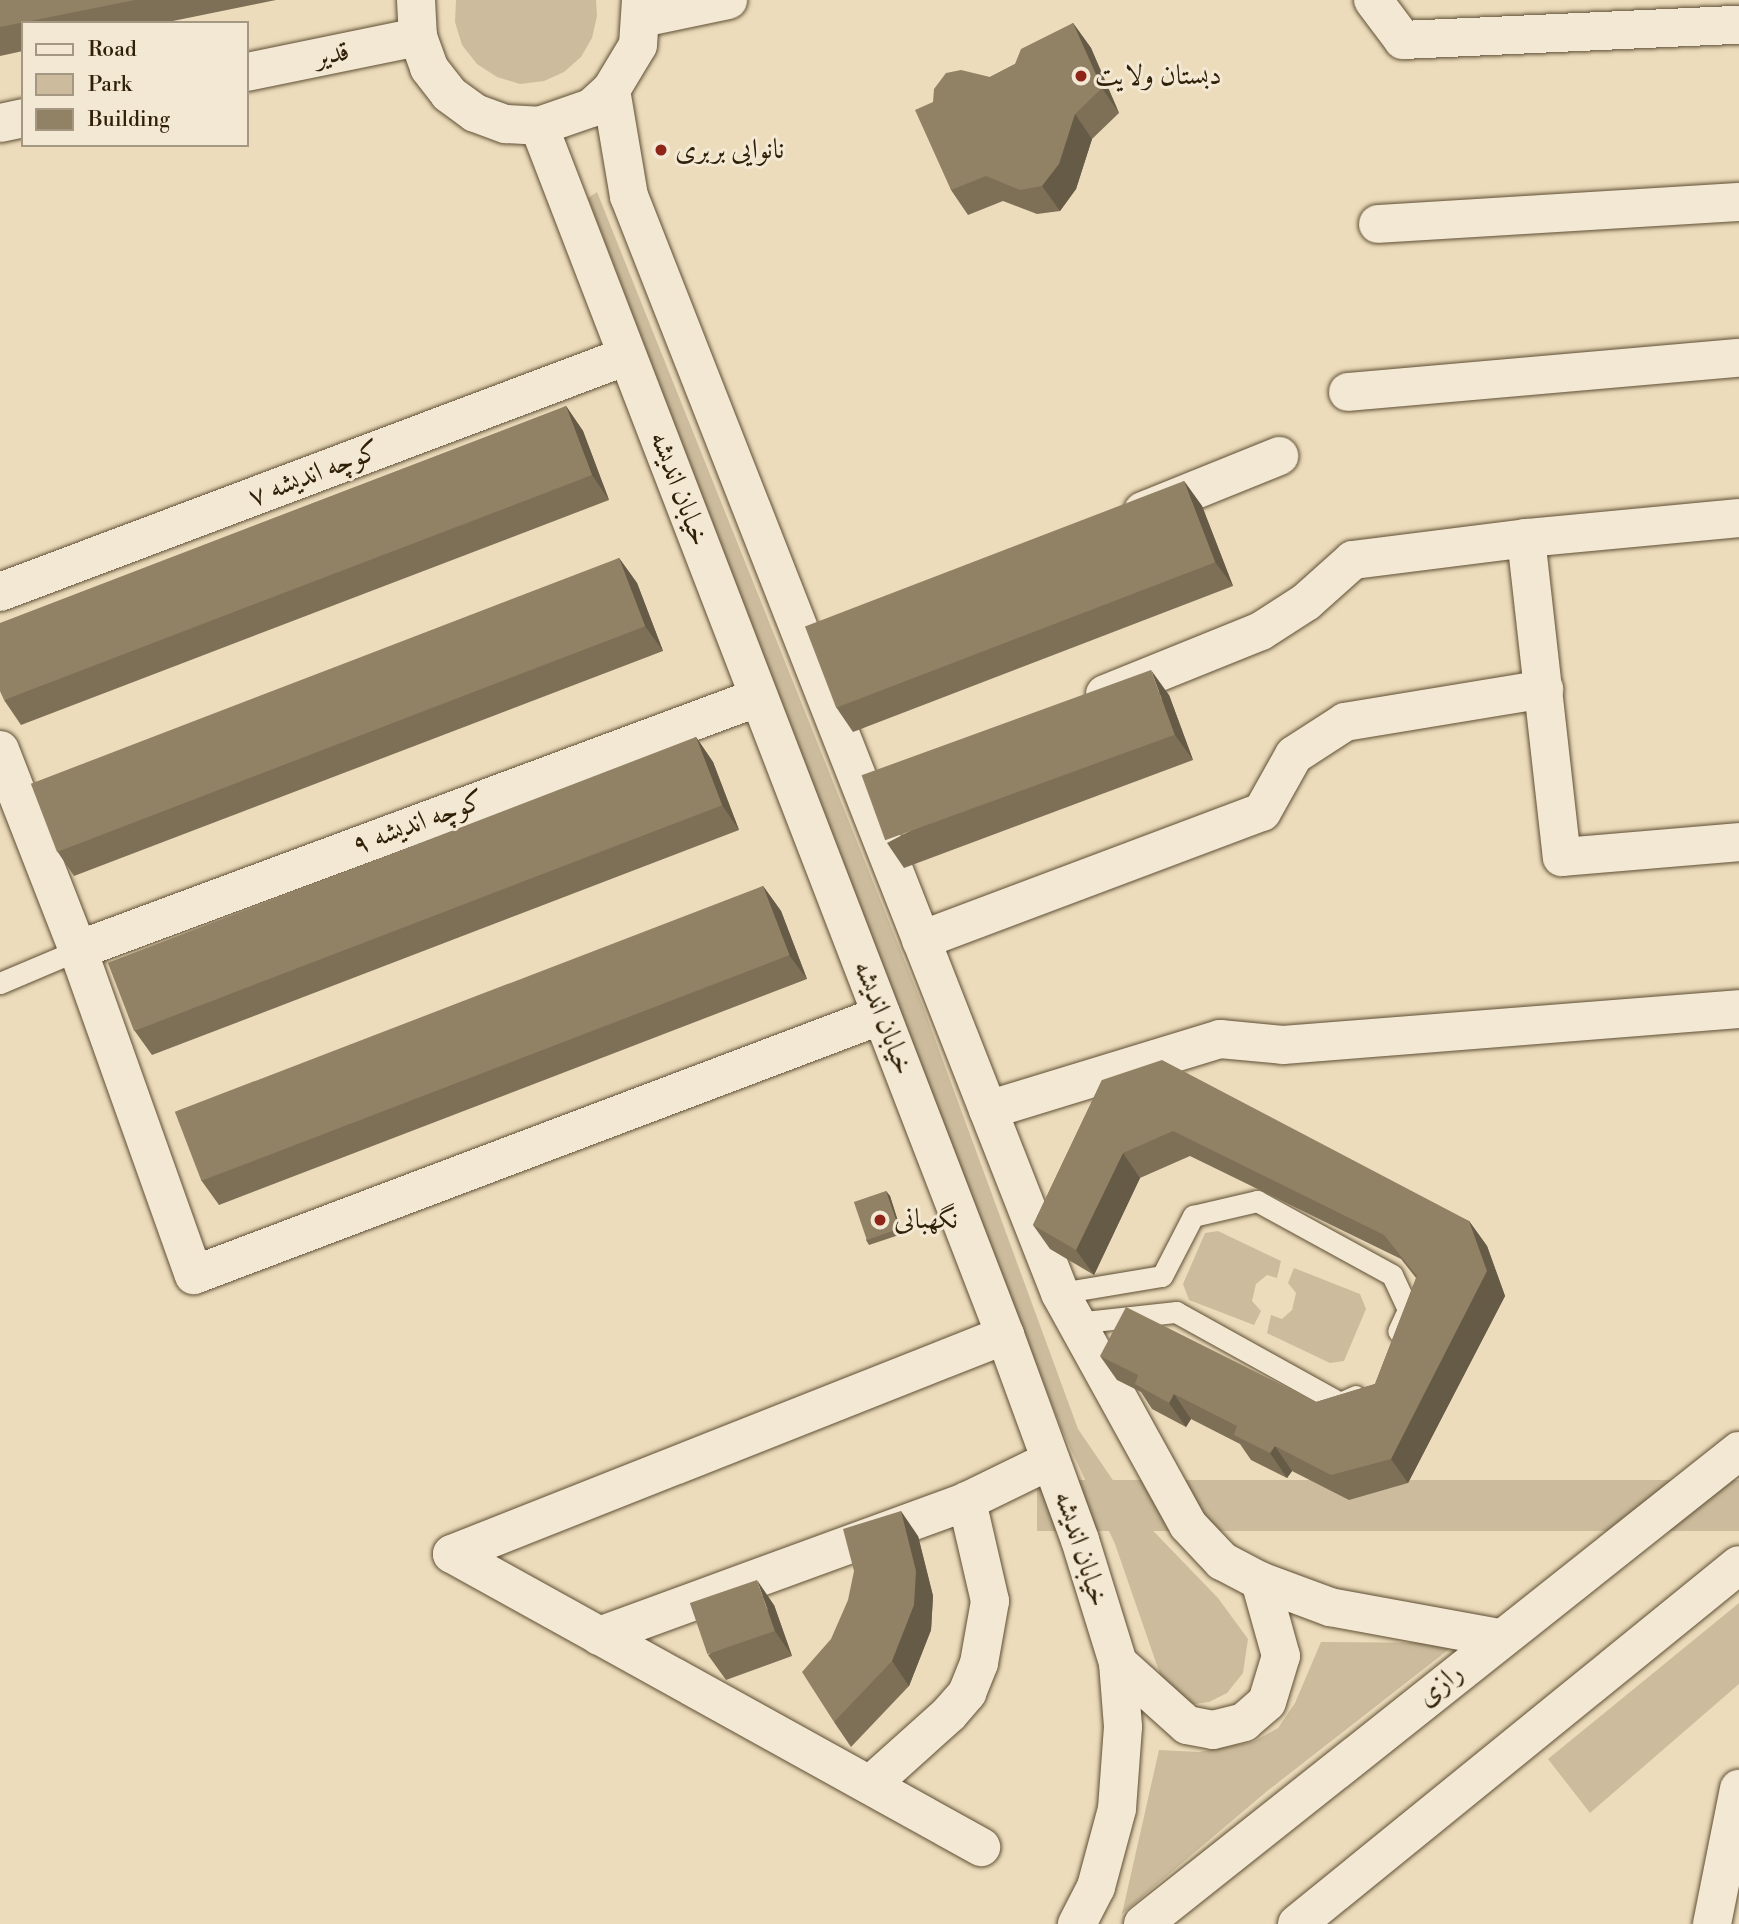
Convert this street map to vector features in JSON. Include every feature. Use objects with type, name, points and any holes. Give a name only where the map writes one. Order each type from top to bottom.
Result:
[{"type":"street","points":[[416,0],[418,37],[429,68],[449,94],[467,107],[506,124],[539,126],[591,108],[611,90],[638,45],[641,9],[728,0]]},
{"type":"street","points":[[1373,0],[1403,40],[1739,25]]},
{"type":"street","name":"قدیر","points":[[248,72],[418,37]]},
{"type":"street","points":[[611,90],[629,196],[988,1110],[1068,1308],[1188,1525],[1222,1561],[1260,1581],[1330,1607],[1499,1637]]},
{"type":"street","points":[[0,123],[21,118]]},
{"type":"street","name":"خیابان اندیشه","points":[[539,126],[1005,1335],[1051,1460],[1118,1663],[1123,1727],[1117,1809],[1096,1887],[1077,1924]]},
{"type":"street","points":[[1378,225],[1739,202]]},
{"type":"street","name":"کوچه اندیشه ۷","points":[[0,592],[628,356]]},
{"type":"street","points":[[1348,393],[1739,358]]},
{"type":"street","points":[[1113,523],[1279,456]]},
{"type":"street","points":[[1068,708],[1261,631],[1307,602],[1353,560],[1526,538],[1739,518]]},
{"type":"street","points":[[1526,538],[1562,857],[1739,842]]},
{"type":"street","points":[[806,646],[845,631]]},
{"type":"street","points":[[921,940],[1262,812],[1294,755],[1345,722],[1544,689]]},
{"type":"street","name":"کوچه اندیشه ۹","points":[[78,950],[759,697]]},
{"type":"street","points":[[0,750],[78,950],[194,1275],[882,1015]]},
{"type":"street","points":[[863,791],[901,775]]},
{"type":"street","points":[[988,1110],[1220,1039],[1283,1045],[1739,1009]]},
{"type":"street","points":[[981,1847],[452,1554],[1005,1335]]},
{"type":"street","name":"رازی","points":[[1143,1924],[1499,1637],[1739,1451]]},
{"type":"street","points":[[599,1636],[967,1501],[1051,1460]]},
{"type":"street","points":[[870,1785],[949,1714],[967,1693],[979,1663],[990,1601],[967,1501]]},
{"type":"street","points":[[1297,1924],[1739,1565]]},
{"type":"street","points":[[1118,1663],[1187,1726],[1213,1730],[1244,1722],[1267,1702],[1280,1656],[1260,1581]]},
{"type":"street","points":[[1713,1924],[1739,1789]]},
{"type":"lane","points":[[0,983],[78,950]]},
{"type":"lane","points":[[1068,1308],[1162,1276],[1193,1216],[1257,1201],[1392,1275],[1408,1310],[1388,1355]]},
{"type":"lane","points":[[1068,1308],[1176,1312],[1340,1403],[1373,1389]]},
{"type":"green space","points":[[456,0],[596,0],[597,16],[592,38],[581,57],[564,72],[544,81],[520,84],[497,77],[477,64],[462,45],[455,22]]},
{"type":"green space","points":[[597,192],[924,1009],[1078,1429],[1134,1511],[1218,1598],[1248,1639],[1243,1673],[1227,1693],[1209,1702],[1189,1705],[1161,1677],[1115,1544],[1061,1428],[588,198]]},
{"type":"green space","points":[[1218,1231],[1281,1261],[1277,1278],[1267,1275],[1256,1284],[1252,1301],[1261,1311],[1254,1325],[1189,1300],[1183,1284],[1205,1233]]},
{"type":"green space","points":[[1294,1268],[1360,1294],[1366,1309],[1344,1361],[1330,1363],[1267,1333],[1271,1315],[1282,1319],[1292,1310],[1296,1293],[1288,1283]]},
{"type":"green space","points":[[1037,1480],[1739,1480],[1739,1531],[1037,1531]]},
{"type":"green space","points":[[1739,1603],[1739,1684],[1590,1813],[1548,1759]]},
{"type":"green space","points":[[1321,1642],[1457,1643],[1266,1792],[1122,1914],[1159,1750],[1199,1752],[1253,1742],[1278,1728],[1295,1703]]},
{"type":"building","points":[[0,0],[135,0],[21,21],[0,27]]},
{"type":"building","points":[[1073,23],[1102,88],[1075,114],[1059,164],[1042,186],[1020,190],[986,176],[951,190],[915,110],[933,102],[934,89],[946,73],[961,70],[990,77],[1015,64],[1021,49]]},
{"type":"building","points":[[566,406],[592,475],[4,700],[0,691],[0,623]]},
{"type":"building","points":[[1184,481],[1215,562],[836,708],[805,626]]},
{"type":"building","points":[[619,558],[645,626],[57,852],[31,784]]},
{"type":"building","points":[[1151,670],[1175,735],[885,840],[862,775]]},
{"type":"building","points":[[696,737],[722,805],[134,1031],[108,963]]},
{"type":"building","points":[[763,886],[790,955],[201,1181],[175,1112]]},
{"type":"building","points":[[1162,1060],[1469,1221],[1487,1271],[1391,1459],[1331,1475],[1275,1446],[1270,1453],[1234,1435],[1237,1426],[1174,1394],[1169,1403],[1135,1384],[1138,1375],[1100,1356],[1126,1307],[1316,1402],[1375,1384],[1417,1276],[1384,1235],[1173,1131],[1123,1153],[1076,1250],[1033,1225],[1102,1080]]},
{"type":"building","name":"نگهبانی","points":[[886,1191],[899,1229],[867,1240],[854,1202]]},
{"type":"building","points":[[901,1511],[916,1571],[914,1605],[892,1661],[834,1722],[802,1672],[831,1639],[848,1600],[854,1571],[843,1529]]},
{"type":"building","points":[[757,1580],[775,1631],[707,1654],[690,1603]]},
{"type":"place","name":"دبستان ولایت","points":[[1081,76]]},
{"type":"place","name":"نانوایی بربری","points":[[661,150]]},
{"type":"place","name":"نگهبانی","points":[[880,1220]]}]
